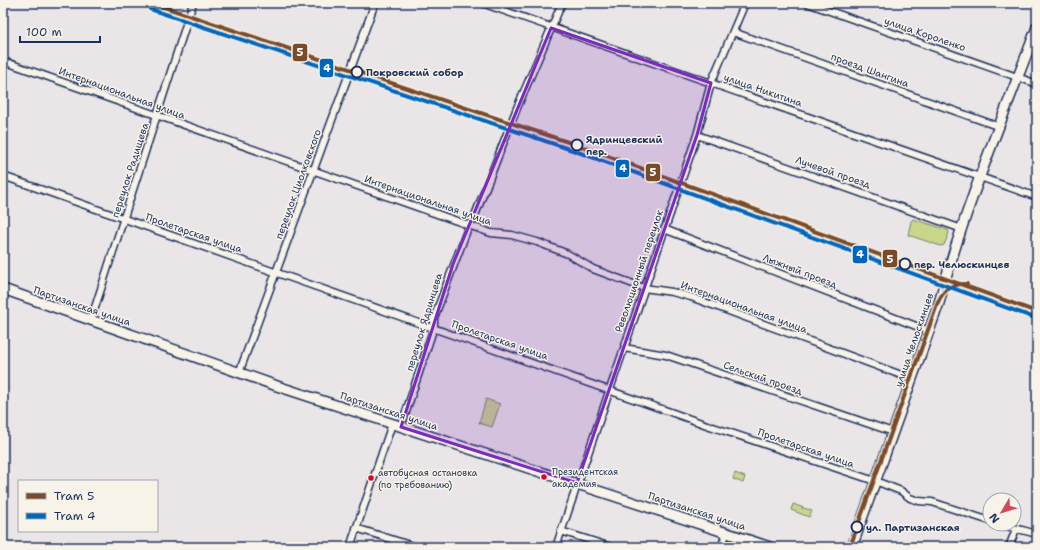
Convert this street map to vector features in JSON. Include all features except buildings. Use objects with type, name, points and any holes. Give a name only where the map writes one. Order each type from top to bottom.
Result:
[{"type":"main road","name":"улица Челюскинцев","points":[[852,547],[929,331],[962,229],[1037,27]]},
{"type":"main road","name":"Партизанская улица","points":[[3,289],[239,373],[770,547]]},
{"type":"street","name":"переулок Радищева","points":[[91,320],[125,219],[193,3]]},
{"type":"street","name":"переулок Циолковского","points":[[239,373],[375,3]]},
{"type":"street","name":"улица Никитина","points":[[482,3],[1037,197]]},
{"type":"street","name":"переулок Ядринцева","points":[[350,547],[434,327],[434,318],[469,225],[474,218],[517,108],[562,3]]},
{"type":"street","name":"Революционный переулок","points":[[556,547],[697,135],[711,83],[745,3]]},
{"type":"street","name":"улица Короленко","points":[[807,3],[1037,84]]},
{"type":"street","name":"проезд Шангина","points":[[733,32],[1000,127]]},
{"type":"street","name":"Интернациональная улица","points":[[3,61],[491,233],[512,235],[537,242],[568,254],[593,269],[644,288],[672,292],[691,297],[912,379]]},
{"type":"street","name":"Лучевой проезд","points":[[697,135],[962,229]]},
{"type":"street","name":"Пролетарская улица","points":[[3,176],[276,273],[434,327],[707,425],[876,482],[901,491],[910,498],[919,501],[932,502],[982,518]]},
{"type":"street","name":"Лыжный проезд","points":[[664,230],[929,331]]},
{"type":"street","name":"Сельский проезд","points":[[624,348],[666,355],[894,432]]},
{"type":"street","points":[[356,528],[416,547]]},
{"type":"street","points":[[1022,530],[1037,534]]},
{"type":"street","points":[[561,531],[611,547]]},
{"type":"street","points":[[721,547],[727,532]]},
{"type":"street","points":[[1009,547],[1015,532]]},
{"type":"highlighted area","points":[[551,28],[711,83],[697,135],[577,483],[401,427],[453,264]]},
{"type":"green space","points":[[913,219],[948,230],[949,233],[944,245],[941,246],[908,235],[911,221]]},
{"type":"green space","points":[[486,399],[500,404],[492,427],[479,423]]},
{"type":"green space","points":[[735,473],[745,477],[743,483],[733,479]]},
{"type":"green space","points":[[793,504],[812,511],[809,517],[791,510]]},
{"type":"tram line","name":"5","points":[[152,3],[577,145],[1037,312]]},
{"type":"tram line","name":"4","points":[[150,9],[575,151],[1035,318]]},
{"type":"tram line","points":[[923,268],[932,274],[939,282],[942,292],[941,303]]},
{"type":"tram line","name":"5","points":[[850,547],[938,302],[949,288],[967,284]]},
{"type":"place","name":"Покровский собор","points":[[357,72]]},
{"type":"place","name":"Ядринцевский пер.","points":[[577,145]]},
{"type":"place","name":"пер. Челюскинцев","points":[[905,264]]},
{"type":"place","name":"Президентская академия","points":[[544,477]]},
{"type":"place","name":"автобусная остановка (по требованию)","points":[[371,478]]},
{"type":"place","name":"ул. Партизанская","points":[[857,527]]}]
